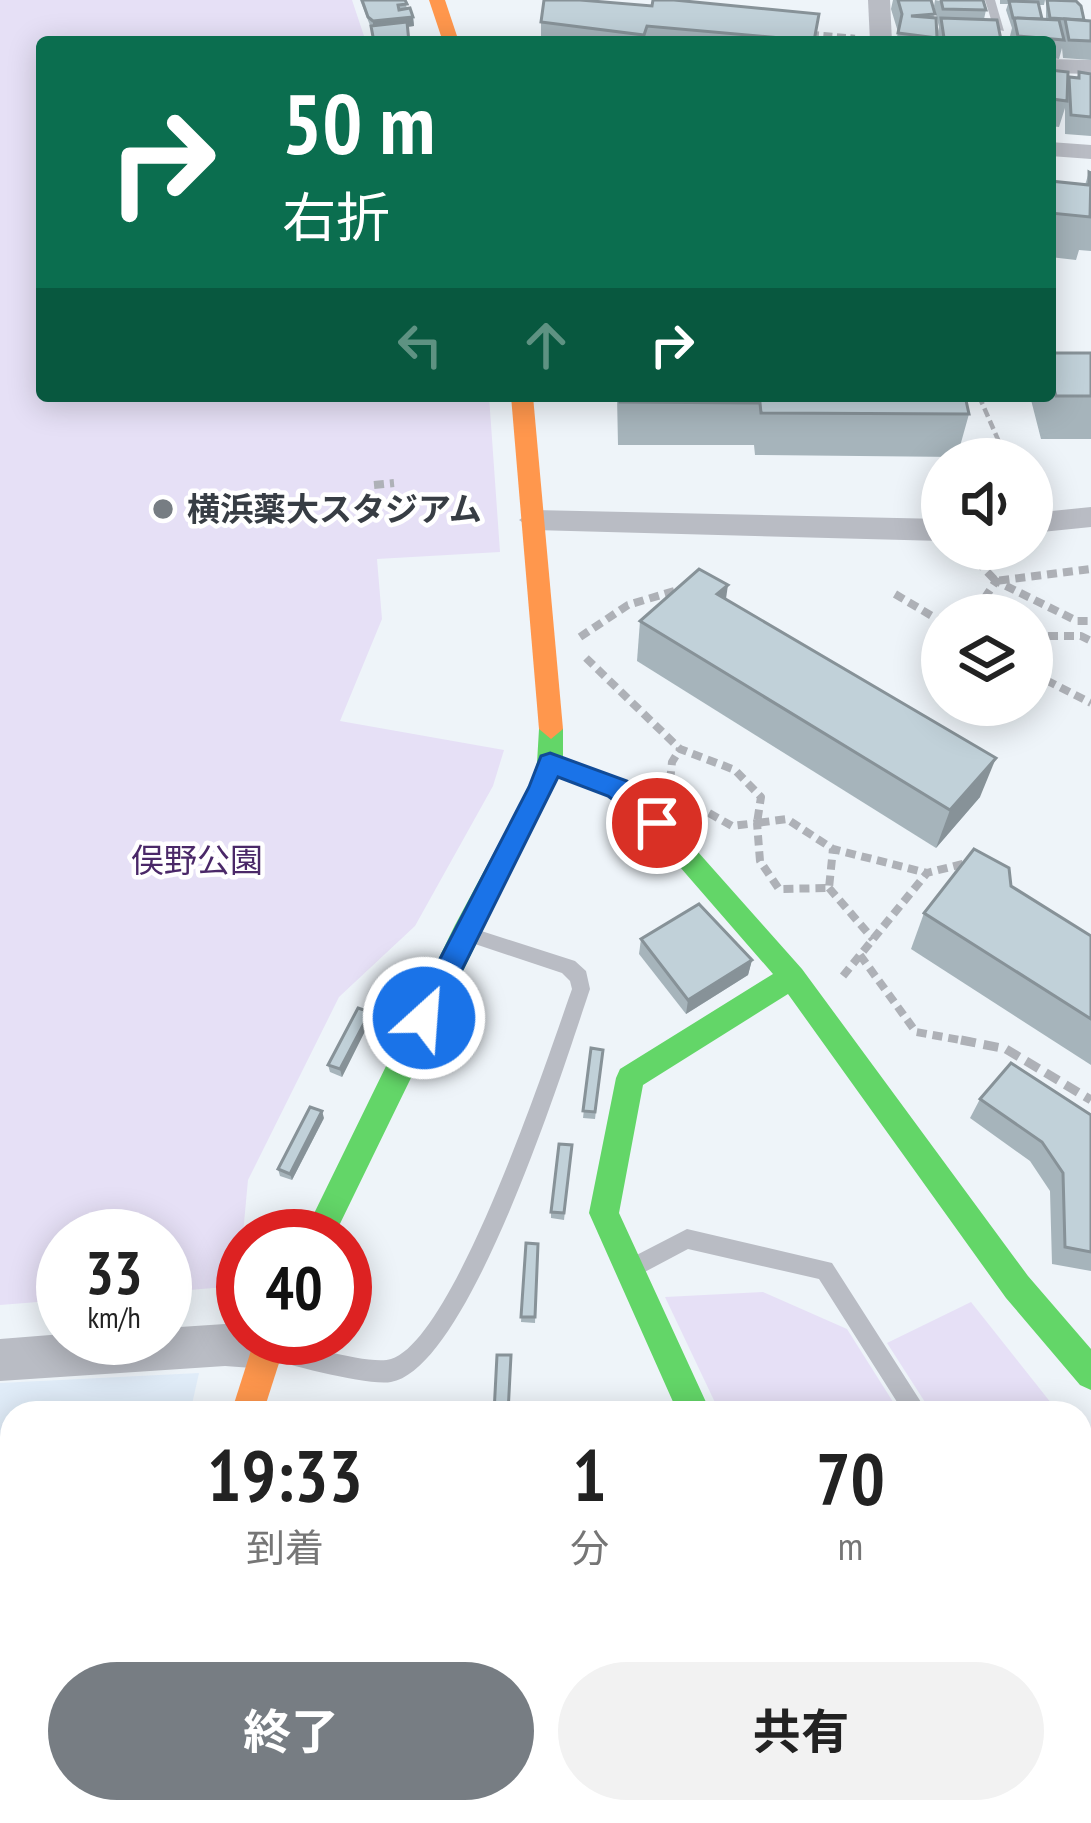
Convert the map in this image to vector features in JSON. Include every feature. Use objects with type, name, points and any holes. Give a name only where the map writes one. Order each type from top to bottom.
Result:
[{"type":"street","points":[[437,0],[449,36]]},
{"type":"street","points":[[879,0],[880,36]]},
{"type":"street","points":[[1056,66],[1091,68]]},
{"type":"street","points":[[1056,149],[1091,152]]},
{"type":"street","points":[[332,1209],[550,763],[551,728],[523,402]]},
{"type":"street","points":[[1053,521],[1091,517]]},
{"type":"street","points":[[534,520],[921,529]]},
{"type":"street","points":[[550,763],[617,788],[649,814],[792,977],[1017,1287],[1091,1374]]},
{"type":"street","points":[[689,1401],[604,1213],[630,1078],[792,977]]},
{"type":"street","points":[[0,1360],[216,1346]]},
{"type":"street","points":[[251,1401],[261,1365]]},
{"type":"lane","points":[[990,0],[1000,29]]},
{"type":"lane","points":[[365,1365],[392,1371],[419,1359],[494,1227],[581,988],[579,977],[568,968],[465,933]]},
{"type":"lane","points":[[629,1270],[687,1239],[825,1270],[909,1401]]},
{"type":"path","points":[[793,31],[841,36]]},
{"type":"path","points":[[983,402],[998,438]]},
{"type":"path","points":[[374,485],[394,484]]},
{"type":"path","points":[[996,580],[1091,569]]},
{"type":"path","points":[[986,570],[996,580],[1078,621],[1091,622]]},
{"type":"path","points":[[987,594],[996,580]]},
{"type":"path","points":[[687,587],[628,605],[580,637],[586,659],[680,749],[735,770],[761,797],[760,861],[779,889],[829,888]]},
{"type":"path","points":[[895,593],[921,609]]},
{"type":"path","points":[[1078,621],[1081,636]]},
{"type":"path","points":[[1053,636],[1091,640]]},
{"type":"path","points":[[1053,684],[1091,703]]},
{"type":"path","points":[[680,749],[672,762],[670,782],[682,792]]},
{"type":"path","points":[[694,802],[732,826],[787,820],[833,849],[927,873],[966,863]]},
{"type":"path","points":[[833,849],[829,888],[873,939]]},
{"type":"path","points":[[816,1009],[927,873]]},
{"type":"path","points":[[860,955],[916,1032],[1006,1048],[1091,1100]]},
{"type":"shaded area","points":[[199,1373],[193,1401],[0,1401],[0,1383]]},
{"type":"green space","name":"俣野公園","points":[[0,0],[352,0],[364,36],[36,36],[36,402],[489,402],[500,552],[377,559],[382,619],[340,721],[504,750],[493,786],[415,926],[339,997],[248,1180],[245,1209],[216,1209],[216,1288],[192,1290],[192,1209],[36,1209],[36,1302],[0,1305]]},
{"type":"green space","points":[[763,1292],[847,1329],[892,1401],[714,1401],[665,1297]]},
{"type":"green space","points":[[971,1302],[1049,1401],[924,1401],[887,1343]]},
{"type":"building","points":[[362,0],[405,0],[407,4],[398,5],[399,10],[410,8],[413,17],[373,21]]},
{"type":"building","points":[[544,0],[652,6],[653,0],[674,0],[819,14],[815,36],[647,26],[644,35],[541,22]]},
{"type":"building","points":[[898,0],[931,0],[935,14],[911,16],[936,18],[937,36],[898,33],[902,14]]},
{"type":"building","points":[[941,0],[983,0],[986,10],[943,9]]},
{"type":"building","points":[[1047,0],[1076,1],[1084,20],[1050,18]]},
{"type":"building","points":[[1009,1],[1038,2],[1042,19],[1013,18]]},
{"type":"building","points":[[941,18],[997,20],[1000,36],[944,36]]},
{"type":"building","points":[[1014,18],[1059,20],[1064,40],[1056,36],[1018,36]]},
{"type":"building","points":[[1065,19],[1091,21],[1091,41],[1069,40]]},
{"type":"building","points":[[407,22],[408,36],[373,36],[371,26]]},
{"type":"building","points":[[1056,71],[1068,72],[1067,101],[1056,100]]},
{"type":"building","points":[[1079,72],[1091,74],[1091,117],[1071,115],[1069,77],[1079,78]]},
{"type":"building","points":[[1089,172],[1090,217],[1056,214],[1056,182],[1089,185]]},
{"type":"building","points":[[1056,353],[1091,353],[1091,396],[1056,396]]},
{"type":"building","points":[[620,402],[966,402],[969,414],[761,413],[760,403]]},
{"type":"building","points":[[699,569],[728,585],[717,594],[921,714],[921,726],[942,726],[996,758],[950,810],[640,621]]},
{"type":"building","points":[[974,849],[1009,868],[1011,886],[1091,936],[1091,1019],[924,913]]},
{"type":"building","points":[[699,904],[752,960],[688,1000],[641,939]]},
{"type":"building","points":[[358,1008],[370,1012],[340,1069],[328,1065]]},
{"type":"building","points":[[591,1048],[603,1050],[595,1112],[583,1111]]},
{"type":"building","points":[[1011,1063],[1091,1115],[1091,1252],[1065,1247],[1063,1173],[1042,1142],[980,1099]]},
{"type":"building","points":[[310,1107],[322,1111],[290,1174],[278,1169]]},
{"type":"building","points":[[559,1144],[572,1145],[564,1213],[551,1212]]},
{"type":"building","points":[[526,1243],[538,1244],[535,1317],[521,1317]]},
{"type":"building","points":[[497,1355],[511,1355],[509,1401],[495,1401]]},
{"type":"traffic: fast","points":[[331,1209],[465,933],[542,787],[550,763],[551,729]]},
{"type":"traffic: fast","points":[[550,763],[618,788],[649,814],[792,977],[1017,1287],[1091,1374]]},
{"type":"traffic: fast","points":[[690,1401],[604,1213],[630,1078],[792,977]]},
{"type":"traffic: slow","points":[[437,0],[449,36]]},
{"type":"traffic: slow","points":[[523,402],[551,729]]},
{"type":"traffic: slow","points":[[251,1401],[262,1365]]},
{"type":"place","name":"横浜薬大スタジアム","points":[[163,509]]},
{"type":"route","points":[[424,1018],[550,763],[617,788],[657,823]]}]
